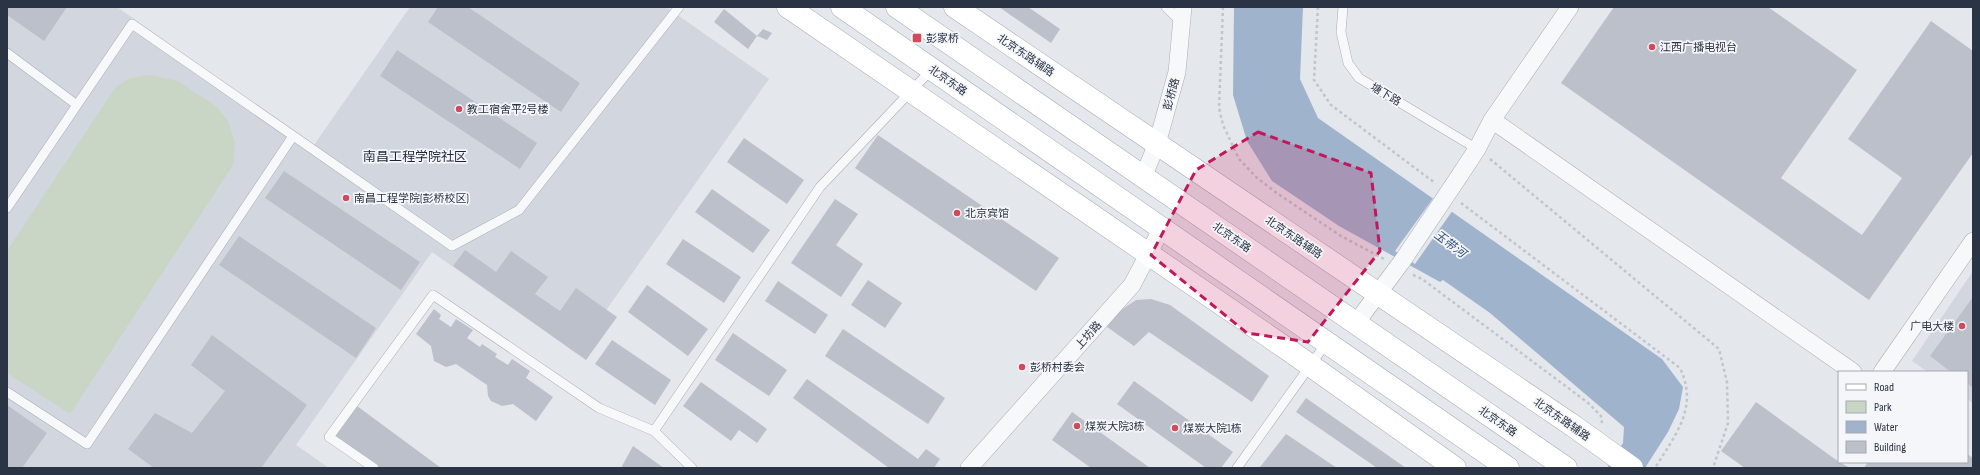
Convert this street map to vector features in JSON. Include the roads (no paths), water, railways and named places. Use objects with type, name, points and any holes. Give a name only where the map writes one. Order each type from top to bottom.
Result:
[{"type":"main road","points":[[788,7],[1310,365],[1455,468]]},
{"type":"main road","name":"北京东路","points":[[842,7],[1508,468]]},
{"type":"main road","name":"北京东路","points":[[897,7],[1566,468]]},
{"type":"main road","name":"北京东路辅路","points":[[955,7],[1572,425],[1632,468]]},
{"type":"street","points":[[1356,323],[1403,260],[1460,175],[1492,120],[1570,7]]},
{"type":"street","name":"彭桥路","points":[[1143,176],[1158,144],[1177,72],[1182,15]]},
{"type":"street","points":[[1492,120],[1852,371]]},
{"type":"street","name":"上坊路","points":[[969,468],[1132,285],[1162,228]]},
{"type":"street","points":[[1883,371],[1973,241]]},
{"type":"lane","points":[[7,208],[132,24],[452,246],[519,210],[679,7]]},
{"type":"lane","points":[[1166,7],[1182,15]]},
{"type":"lane","name":"塘下路","points":[[1343,7],[1340,32],[1348,63],[1359,78],[1477,148]]},
{"type":"lane","points":[[7,53],[77,105]]},
{"type":"lane","points":[[654,431],[820,188],[932,69]]},
{"type":"lane","points":[[7,392],[86,444],[293,136]]},
{"type":"lane","points":[[374,468],[329,437],[433,295],[599,408],[654,431],[692,468]]},
{"type":"lane","points":[[1237,468],[1327,342]]},
{"type":"water","name":"玉带河","points":[[1234,7],[1303,7],[1300,79],[1318,118],[1662,359],[1683,387],[1679,409],[1668,432],[1645,468],[1607,468],[1623,443],[1624,427],[1490,313],[1443,280],[1440,282],[1339,226],[1272,181],[1247,141],[1233,95]]},
{"type":"place","name":"彭家桥","points":[[917,38]]},
{"type":"place","name":"江西广播电视台","points":[[1652,47]]},
{"type":"place","name":"教工宿舍平2号楼","points":[[459,109]]},
{"type":"place","name":"南昌工程学院(彭桥校区)","points":[[346,198]]},
{"type":"place","name":"北京宾馆","points":[[957,213]]},
{"type":"place","name":"广电大楼","points":[[1962,326]]},
{"type":"place","name":"彭桥村委会","points":[[1022,367]]},
{"type":"place","name":"煤炭大院3栋","points":[[1077,426]]},
{"type":"place","name":"煤炭大院1栋","points":[[1175,428]]},
{"type":"district","name":"南昌工程学院社区","points":[[415,156]]}]
